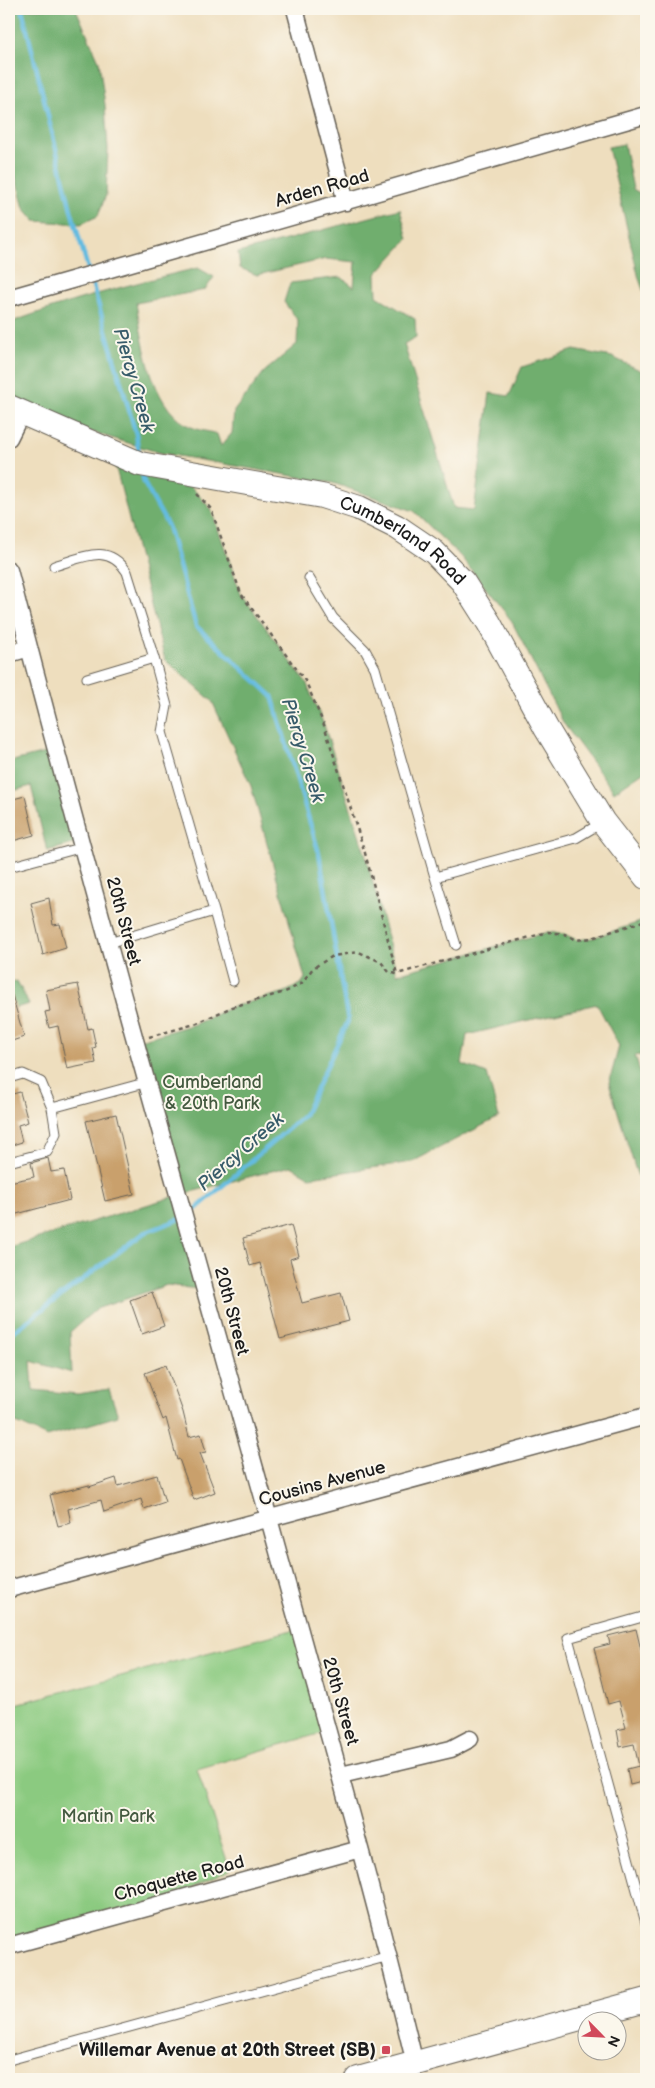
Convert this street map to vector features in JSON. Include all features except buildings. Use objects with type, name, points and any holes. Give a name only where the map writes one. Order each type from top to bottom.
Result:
[{"type":"street","points":[[295,9],[346,202]]},
{"type":"street","name":"Arden Road","points":[[9,298],[646,116]]},
{"type":"street","points":[[9,438],[15,410]]},
{"type":"street","name":"Cumberland Road","points":[[15,410],[140,464],[331,499],[359,508],[397,527],[434,552],[463,582],[489,623],[546,728],[603,822],[646,877]]},
{"type":"street","name":"20th Street","points":[[9,570],[82,846],[341,1775],[389,1956],[415,2064]]},
{"type":"street","points":[[9,654],[29,648]]},
{"type":"street","name":"Cousins Avenue","points":[[9,1589],[646,1416]]},
{"type":"street","points":[[341,1775],[451,1749],[470,1739]]},
{"type":"street","name":"Choquette Road","points":[[9,1946],[360,1849]]},
{"type":"street","points":[[358,2079],[646,2000]]},
{"type":"lane","points":[[54,566],[99,553],[112,556],[120,561],[127,572],[167,706],[162,732],[233,981]]},
{"type":"lane","points":[[309,578],[333,618],[365,650],[375,668],[434,877],[456,945]]},
{"type":"lane","points":[[87,678],[154,658]]},
{"type":"lane","points":[[434,877],[576,838],[603,822]]},
{"type":"lane","points":[[9,867],[82,846]]},
{"type":"lane","points":[[109,943],[214,911]]},
{"type":"lane","points":[[9,1078],[23,1074],[42,1082],[52,1108],[56,1133],[47,1152],[9,1162]]},
{"type":"lane","points":[[52,1108],[148,1082]]},
{"type":"lane","points":[[646,1616],[568,1638],[646,1923]]},
{"type":"lane","points":[[9,2060],[389,1956]]},
{"type":"path","points":[[178,472],[210,509],[241,594],[306,682],[327,733],[367,861],[397,974]]},
{"type":"path","points":[[136,1040],[195,1024],[232,1007],[285,992],[301,984],[313,968],[333,956],[359,952],[381,962],[389,972],[397,974],[548,932],[564,934],[576,940],[592,938],[646,920]]},
{"type":"green space","points":[[9,9],[76,9],[99,61],[108,149],[106,195],[98,216],[81,224],[35,221],[24,208],[9,153]]},
{"type":"green space","points":[[624,144],[633,189],[646,197],[646,298],[639,279],[608,147]]},
{"type":"green space","points":[[400,209],[408,239],[376,274],[377,296],[415,319],[416,337],[404,344],[454,508],[474,510],[490,393],[509,396],[522,367],[574,350],[612,357],[646,373],[646,770],[614,792],[564,724],[511,620],[461,557],[414,511],[333,483],[161,453],[72,426],[9,395],[9,323],[102,292],[198,268],[214,277],[205,290],[136,303],[145,353],[156,387],[164,402],[174,415],[187,425],[217,434],[221,446],[232,433],[234,411],[264,372],[297,344],[298,321],[284,302],[290,283],[341,277],[354,287],[356,262],[326,259],[257,275],[240,268],[238,253]]},
{"type":"green space","name":"Cumberland & 20th Park","points":[[112,453],[178,472],[211,509],[241,594],[306,682],[324,725],[365,853],[397,974],[548,932],[564,934],[577,940],[592,938],[646,920],[646,1054],[635,1056],[646,1090],[646,1196],[636,1171],[609,1083],[619,1046],[597,1004],[467,1035],[462,1064],[487,1074],[499,1117],[412,1162],[310,1177],[291,1166],[179,1195],[136,1041],[195,1024],[232,1007],[285,992],[301,984],[305,978],[251,786],[212,701],[165,660]]},
{"type":"green space","points":[[57,750],[81,842],[47,851],[31,786],[9,792],[9,762]]},
{"type":"green space","points":[[17,981],[29,1004],[9,1010],[9,983]]},
{"type":"green space","points":[[179,1195],[205,1290],[167,1285],[96,1309],[70,1332],[72,1373],[31,1361],[33,1390],[78,1394],[109,1389],[118,1416],[47,1437],[19,1424],[9,1422],[9,1247]]},
{"type":"green space","name":"Martin Park","points":[[300,1628],[329,1731],[197,1769],[230,1870],[150,1907],[9,1946],[9,1706]]},
{"type":"waterway","name":"Piercy Creek","points":[[22,9],[71,210],[136,434],[139,455]]},
{"type":"waterway","name":"Piercy Creek","points":[[142,473],[144,483],[168,526],[196,626],[272,696],[319,853],[348,1021],[304,1115],[188,1216]]},
{"type":"waterway","name":"Piercy Creek","points":[[9,1335],[144,1233],[180,1219]]},
{"type":"place","name":"Willemar Avenue at 20th Street (SB)","points":[[386,2050]]}]
